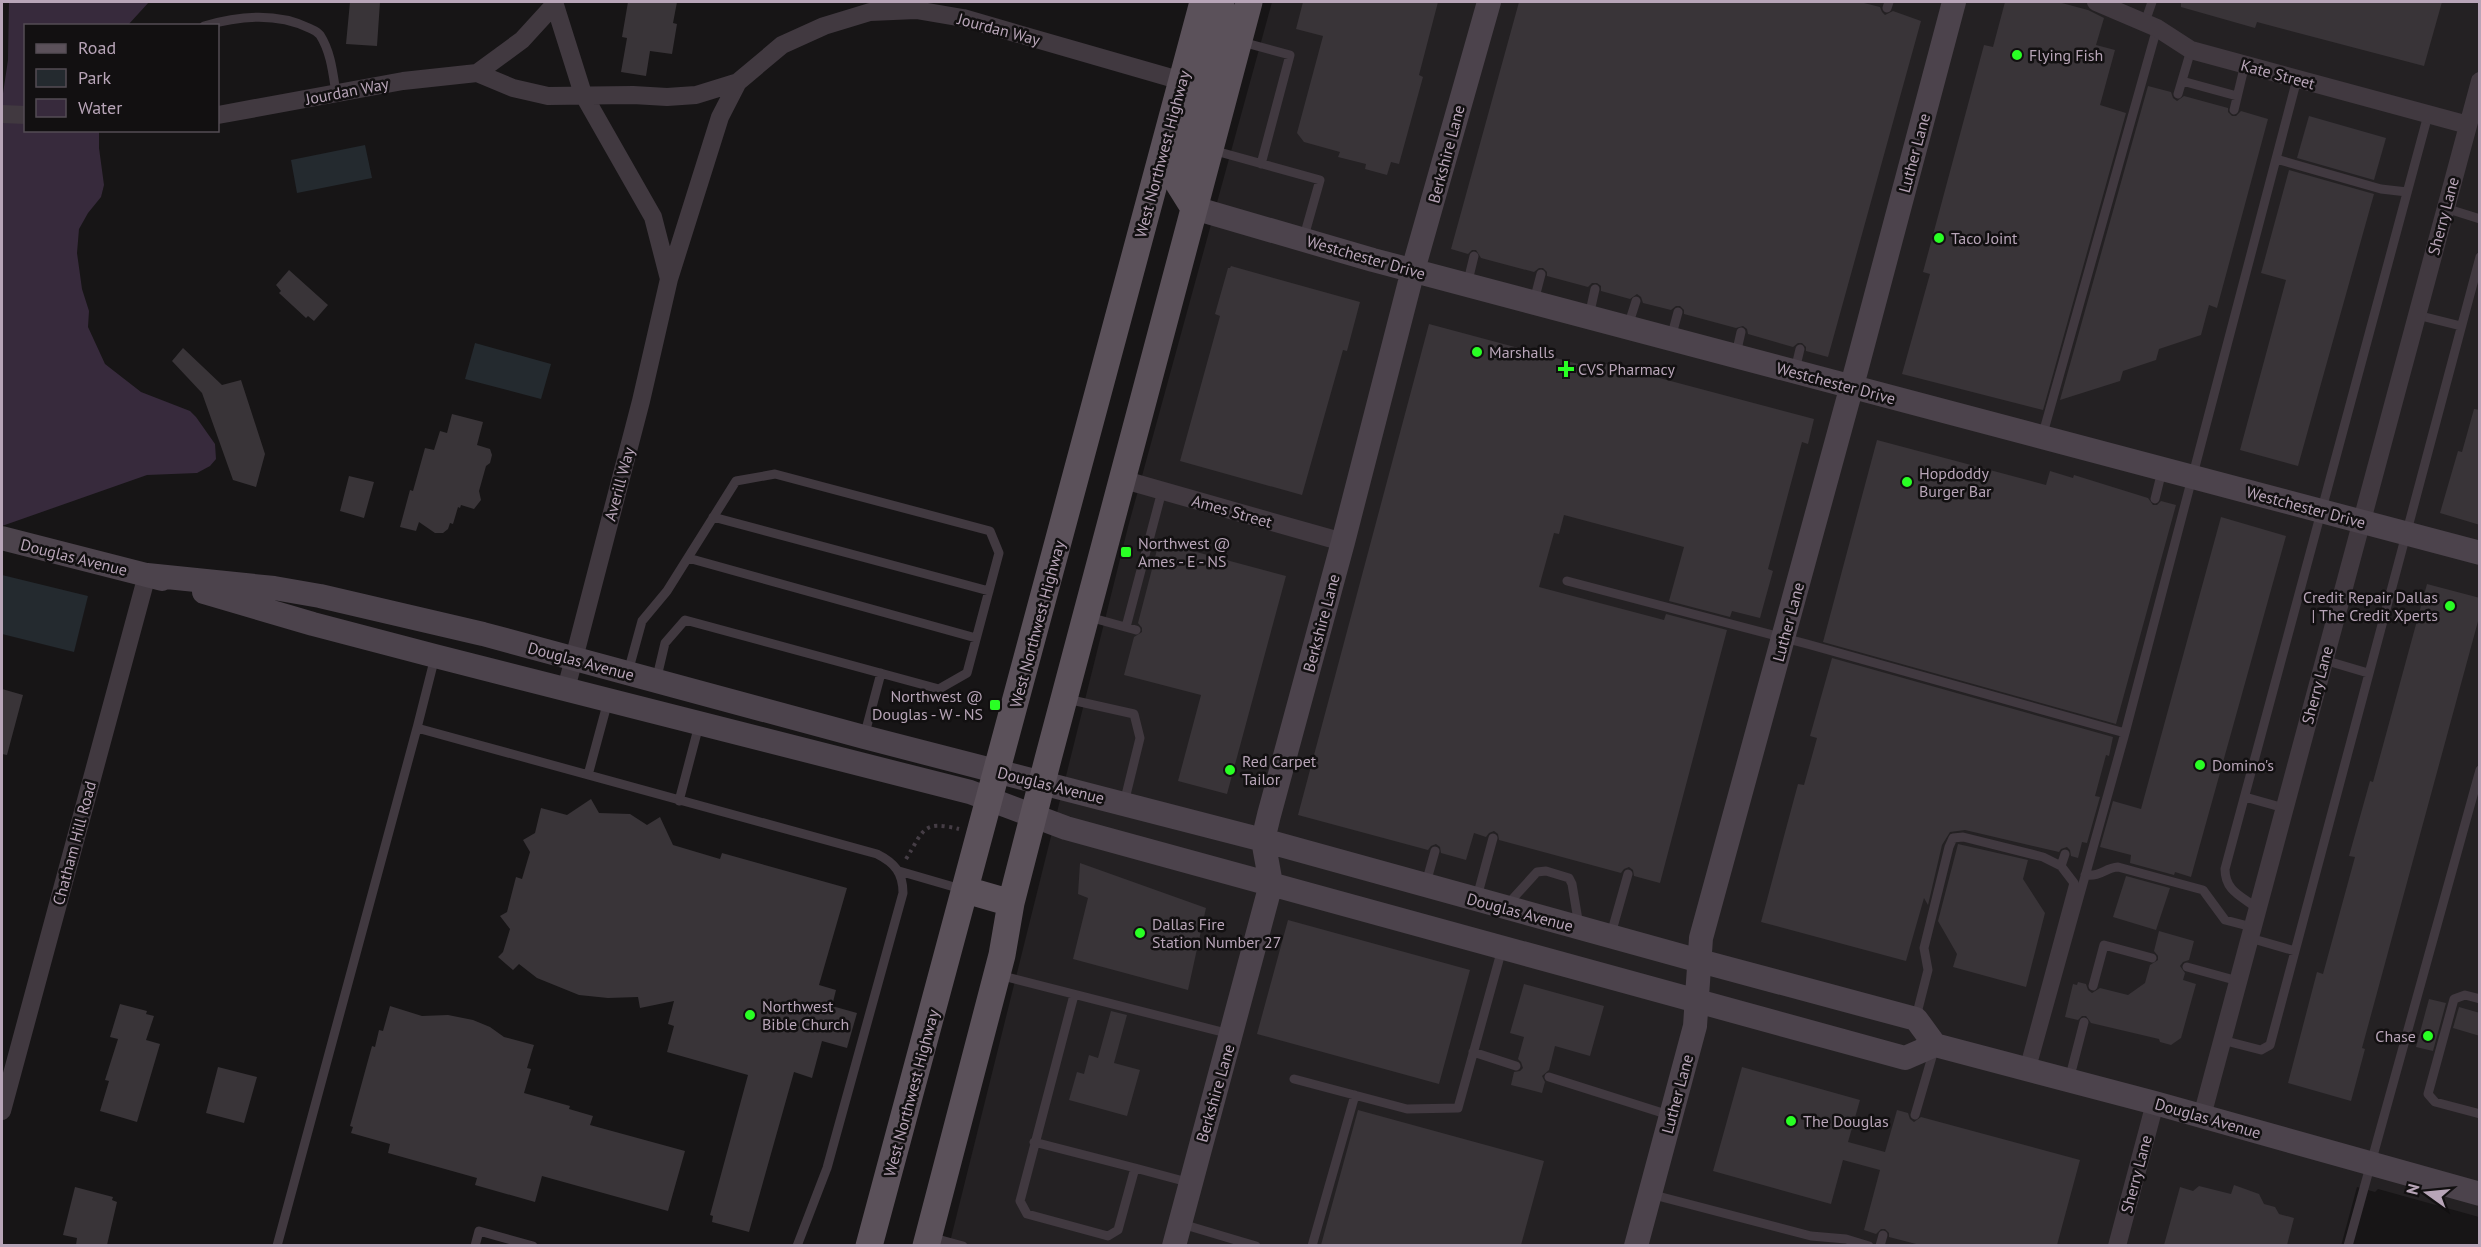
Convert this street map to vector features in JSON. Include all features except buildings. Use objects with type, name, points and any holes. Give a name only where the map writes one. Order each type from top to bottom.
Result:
[{"type":"main road","name":"West Northwest Highway","points":[[869,1245],[1203,2]]},
{"type":"main road","points":[[1194,208],[1179,184],[1179,174],[1222,12],[1220,2]]},
{"type":"main road","points":[[927,1241],[997,974],[1011,903],[1121,479],[1249,2]]},
{"type":"main road","points":[[966,890],[1011,903]]},
{"type":"street","name":"Berkshire Lane","points":[[1177,1235],[1271,884],[1263,840],[1413,270],[1489,2]]},
{"type":"street","name":"Kate Street","points":[[2096,2],[2151,25],[2191,50],[2468,125]]},
{"type":"street","points":[[477,73],[522,40],[554,3]]},
{"type":"street","name":"Averill Way","points":[[554,3],[583,94],[653,217],[669,279]]},
{"type":"street","name":"Luther Lane","points":[[1636,1245],[1695,1026],[1701,938],[1851,386],[1948,3]]},
{"type":"street","name":"Jourdan Way","points":[[219,115],[403,81],[477,73],[513,88],[548,96],[583,94],[667,97],[696,95],[738,82],[782,45],[824,26],[870,12],[916,10],[963,18],[1182,81]]},
{"type":"street","name":"Sherry Lane","points":[[2202,1116],[2480,81]]},
{"type":"street","name":"Averill Way","points":[[566,689],[641,401],[669,279],[720,117],[738,82]]},
{"type":"street","points":[[2,114],[24,115]]},
{"type":"street","name":"Westchester Drive","points":[[1194,208],[1467,285],[1735,356],[1797,360],[1851,386],[2480,553]]},
{"type":"street","name":"Ames Street","points":[[1121,479],[1343,542]]},
{"type":"street","name":"Douglas Avenue","points":[[2,538],[147,575],[313,624],[435,656],[959,789],[1066,828],[1905,1058],[1935,1045],[2155,1103],[2480,1194]]},
{"type":"street","name":"Douglas Avenue","points":[[147,575],[274,588],[320,596],[483,634],[864,737],[1043,781],[1916,1018]]},
{"type":"street","name":"Chatham Hill Road","points":[[2,1111],[147,575]]},
{"type":"street","points":[[376,640],[383,611]]},
{"type":"street","points":[[1415,924],[1425,886]]},
{"type":"street","points":[[1466,938],[1476,900]]},
{"type":"street","points":[[1916,1018],[1935,1045]]},
{"type":"street","name":"Sherry Lane","points":[[2116,1245],[2155,1103]]},
{"type":"lane","points":[[2042,437],[2151,25],[2152,2]]},
{"type":"lane","points":[[210,24],[228,18],[277,17],[298,22],[319,33],[329,55],[336,93]]},
{"type":"lane","points":[[1239,42],[1290,55],[1261,164]]},
{"type":"lane","points":[[2178,94],[2191,50]]},
{"type":"lane","points":[[2234,110],[2245,64]]},
{"type":"lane","points":[[2027,1069],[2125,733],[2297,79]]},
{"type":"lane","points":[[2182,81],[2237,96]]},
{"type":"lane","points":[[2257,908],[2231,889],[2225,880],[2225,869],[2428,115]]},
{"type":"lane","points":[[1210,150],[1320,180],[1303,240]]},
{"type":"lane","points":[[2276,159],[2381,189],[2408,192]]},
{"type":"lane","points":[[2445,208],[2480,219]]},
{"type":"lane","points":[[1467,285],[1474,256]]},
{"type":"lane","points":[[2222,1040],[2261,1050],[2270,1046],[2480,257]]},
{"type":"lane","points":[[1534,302],[1541,274]]},
{"type":"lane","points":[[1589,316],[1595,289]]},
{"type":"lane","points":[[1628,327],[1636,301]]},
{"type":"lane","points":[[1671,338],[1678,312]]},
{"type":"lane","points":[[2417,315],[2461,326]]},
{"type":"lane","points":[[1735,356],[1741,332]]},
{"type":"lane","points":[[2155,499],[2163,469]]},
{"type":"lane","points":[[628,673],[642,621],[667,591],[736,481],[775,474],[990,531],[999,553],[967,673],[939,689],[685,620],[665,643],[656,681]]},
{"type":"lane","points":[[1086,616],[1131,629],[1162,491]]},
{"type":"lane","points":[[713,517],[988,591]]},
{"type":"lane","points":[[688,558],[976,638]]},
{"type":"lane","points":[[1567,580],[1784,637],[2125,733]]},
{"type":"lane","points":[[277,1245],[435,656]]},
{"type":"lane","points":[[2324,660],[2368,673]]},
{"type":"lane","points":[[864,737],[881,673]]},
{"type":"lane","points":[[1065,698],[1134,714],[1140,738],[1124,803]]},
{"type":"lane","points":[[588,775],[608,700]]},
{"type":"lane","points":[[679,801],[700,724]]},
{"type":"lane","points":[[417,728],[877,854],[890,861],[899,871],[903,882],[903,893],[827,1168],[797,1245]]},
{"type":"lane","points":[[2348,1245],[2480,770]]},
{"type":"lane","points":[[2245,797],[2284,808]]},
{"type":"lane","points":[[1963,837],[1966,826]]},
{"type":"lane","points":[[1916,1018],[1928,970],[1924,948],[1953,838],[1963,837],[2043,857],[2061,866],[2074,883],[2027,1069]]},
{"type":"lane","points":[[1476,900],[1493,838]]},
{"type":"lane","points":[[1425,886],[1435,851]]},
{"type":"lane","points":[[2061,866],[2065,854]]},
{"type":"lane","points":[[2085,875],[2100,875],[2111,867],[2118,867],[2203,890],[2209,895],[2219,915],[2225,920],[2295,951]]},
{"type":"lane","points":[[899,871],[966,890]]},
{"type":"lane","points":[[1505,908],[1537,872],[1546,871],[1569,878],[1579,928]]},
{"type":"lane","points":[[1610,936],[1628,874]]},
{"type":"lane","points":[[2093,986],[2104,945],[2152,958]]},
{"type":"lane","points":[[1294,1079],[1407,1109],[1458,1108],[1502,949]]},
{"type":"lane","points":[[2187,967],[2238,981]]},
{"type":"lane","points":[[997,974],[1232,1035]]},
{"type":"lane","points":[[1074,995],[1020,1200],[1027,1214],[1108,1236],[1118,1230],[1135,1168]]},
{"type":"lane","points":[[2480,999],[2465,995],[2454,999],[2428,1094],[2435,1102],[2480,1114]]},
{"type":"lane","points":[[2068,1080],[2084,1022]]},
{"type":"lane","points":[[1915,1115],[1935,1045]]},
{"type":"lane","points":[[1473,1052],[1516,1066]]},
{"type":"lane","points":[[1549,1077],[1672,1116]]},
{"type":"lane","points":[[1312,1245],[1355,1095]]},
{"type":"lane","points":[[1034,1142],[1191,1183]]},
{"type":"lane","points":[[1650,1194],[1810,1236],[1846,1239],[1869,1245]]},
{"type":"lane","points":[[474,1245],[479,1231],[533,1245]]},
{"type":"lane","points":[[1177,1235],[1256,1245]]},
{"type":"lane","points":[[927,1241],[963,1245]]},
{"type":"path","points":[[899,871],[928,826],[936,824],[962,830]]},
{"type":"shaded area","points":[[1272,2],[2479,2],[2479,1217],[2378,1189],[2375,1192],[2357,1187],[2341,1246],[949,1246],[1128,527]]},
{"type":"green space","points":[[365,145],[372,178],[297,193],[291,160]]},
{"type":"green space","points":[[475,343],[551,364],[541,399],[465,379]]},
{"type":"green space","points":[[2,575],[88,596],[74,652],[2,634]]},
{"type":"water","points":[[9,2],[149,2],[129,24],[24,24],[24,132],[99,132],[104,185],[101,197],[79,229],[77,253],[82,289],[89,311],[88,327],[105,364],[141,392],[190,411],[196,417],[215,444],[216,459],[210,466],[197,473],[147,475],[2,526],[2,100],[8,60]]},
{"type":"place","name":"Flying Fish","points":[[2017,55]]},
{"type":"place","name":"Taco Joint","points":[[1939,238]]},
{"type":"place","name":"Marshalls","points":[[1477,352]]},
{"type":"place","name":"CVS Pharmacy","points":[[1566,369]]},
{"type":"place","name":"Hopdoddy Burger Bar","points":[[1907,482]]},
{"type":"place","name":"Northwest @ Ames - E - NS","points":[[1126,552]]},
{"type":"place","name":"Credit Repair Dallas | The Credit Xperts","points":[[2450,606]]},
{"type":"place","name":"Northwest @ Douglas - W - NS","points":[[995,705]]},
{"type":"place","name":"Domino's","points":[[2200,765]]},
{"type":"place","name":"Red Carpet Tailor","points":[[1230,770]]},
{"type":"place","name":"Dallas Fire Station Number 27","points":[[1140,933]]},
{"type":"place","name":"Northwest Bible Church","points":[[750,1015]]},
{"type":"place","name":"Chase","points":[[2428,1036]]},
{"type":"place","name":"The Douglas","points":[[1791,1121]]}]
